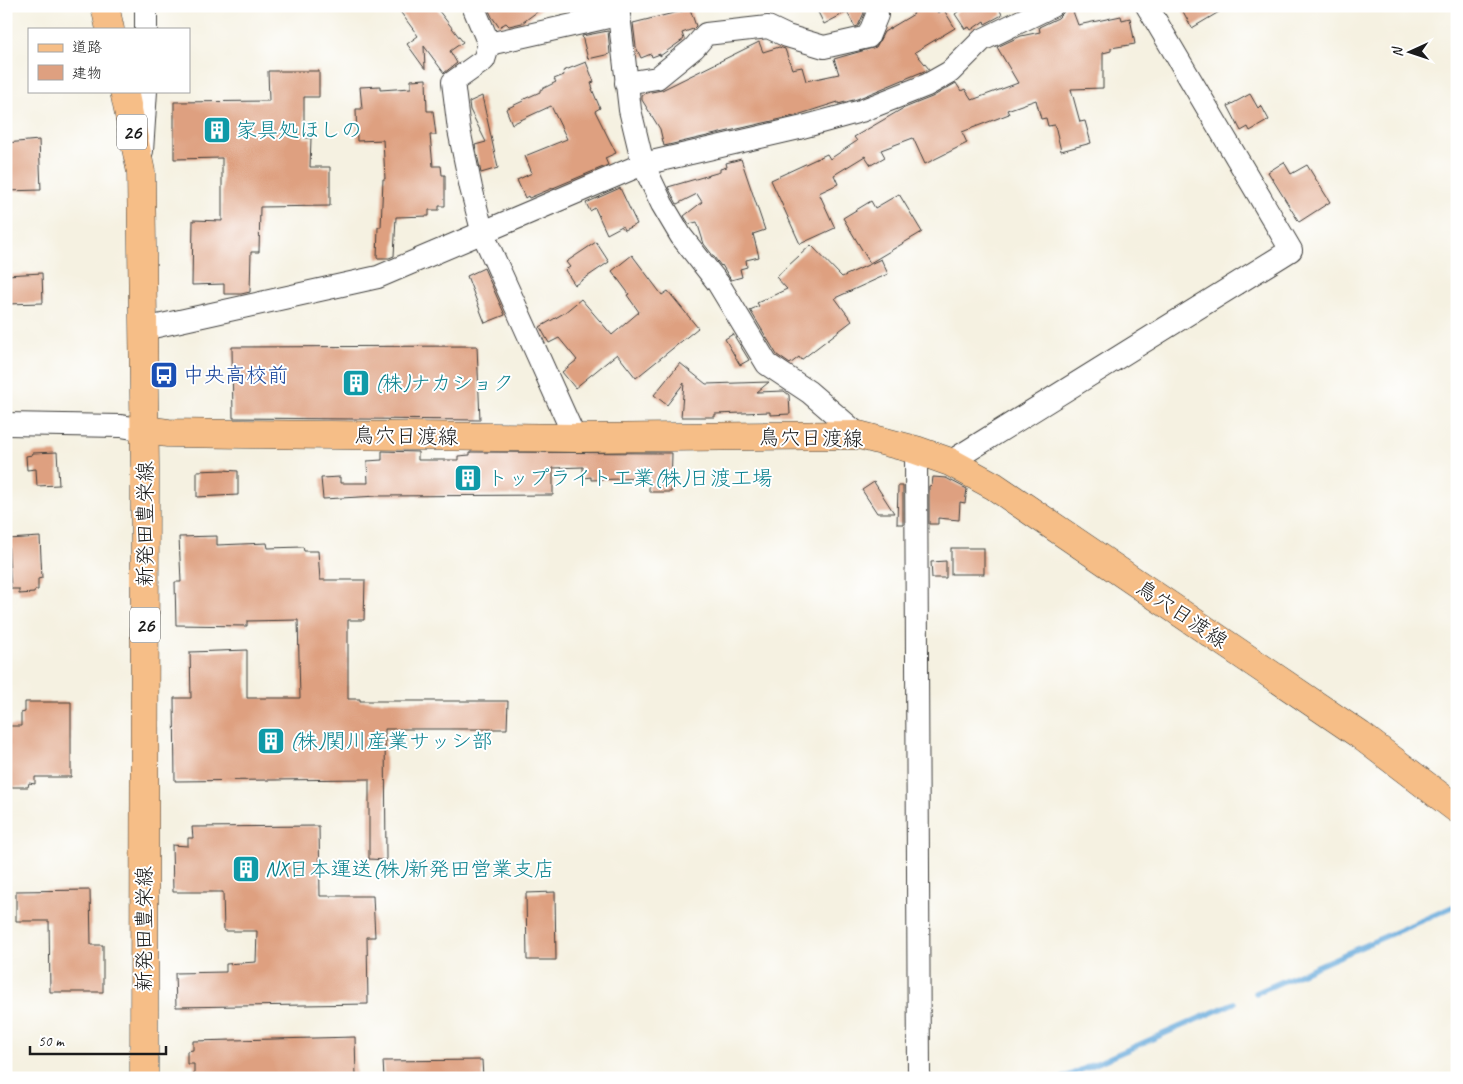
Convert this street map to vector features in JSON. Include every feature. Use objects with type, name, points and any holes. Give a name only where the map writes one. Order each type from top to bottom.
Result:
[{"type":"main road","points":[[105,6],[110,28]]},
{"type":"main road","name":"新発田豊栄線","points":[[124,92],[141,172],[145,430],[144,1078]]},
{"type":"main road","name":"鳥穴日渡線","points":[[145,430],[178,433],[575,438],[859,435],[916,450],[950,462],[994,486],[1360,735],[1457,809]]},
{"type":"street","points":[[146,6],[146,28]]},
{"type":"street","points":[[473,6],[489,44],[484,60],[453,82],[459,130],[471,188],[483,234],[575,438]]},
{"type":"street","points":[[626,84],[657,78],[694,48],[706,34],[768,27],[788,36],[824,47],[868,37],[877,15],[876,6]]},
{"type":"street","points":[[144,329],[378,277],[644,164],[799,128],[861,111],[927,85],[950,72],[982,40],[1052,6]]},
{"type":"street","points":[[950,462],[1291,250],[1147,6]]},
{"type":"street","points":[[489,44],[618,11],[630,110],[644,164],[662,204],[677,228],[718,283],[767,364],[809,392],[859,435]]},
{"type":"street","points":[[141,172],[146,92]]},
{"type":"street","points":[[6,424],[121,426],[145,430]]},
{"type":"street","points":[[916,450],[919,1078]]},
{"type":"building","points":[[396,6],[435,6],[463,42],[450,51],[457,63],[444,73],[424,46],[425,69],[407,44],[418,36]]},
{"type":"building","points":[[487,6],[545,6],[522,23],[509,26],[506,23],[499,27]]},
{"type":"building","points":[[815,6],[862,6],[864,13],[858,26],[855,27],[847,12],[824,24]]},
{"type":"building","points":[[909,6],[935,6],[938,13],[944,10],[955,28],[915,52],[929,69],[857,99],[838,104],[838,102],[794,116],[664,146],[660,129],[642,100],[642,96],[646,93],[662,90],[759,42],[763,52],[779,47],[785,49],[792,69],[802,67],[806,81],[839,74],[834,59],[876,47],[884,32],[914,14]]},
{"type":"building","points":[[966,6],[1006,6],[1000,10],[1002,15],[985,24],[984,21],[971,30],[969,27],[965,29],[955,14]]},
{"type":"building","points":[[1065,6],[1071,6],[1078,25],[1121,16],[1122,20],[1130,18],[1135,44],[1111,48],[1111,51],[1103,53],[1103,88],[1071,89],[1080,122],[1085,121],[1091,143],[1061,151],[1055,125],[1048,126],[1046,118],[1041,119],[1036,100],[1007,110],[1009,114],[962,132],[967,143],[925,164],[913,138],[881,150],[885,157],[871,165],[865,156],[834,175],[838,184],[819,193],[835,228],[800,244],[771,180],[827,154],[830,159],[857,141],[854,137],[902,109],[932,97],[956,83],[961,91],[965,89],[972,100],[1018,83],[997,47],[1021,36],[1040,32],[1039,27],[1058,18],[1063,13]]},
{"type":"building","points":[[1180,6],[1229,6],[1192,28]]},
{"type":"building","points":[[690,9],[696,26],[682,33],[684,39],[660,56],[660,54],[652,57],[651,54],[641,58],[636,47],[633,23]]},
{"type":"building","points":[[608,31],[610,54],[588,59],[582,36]]},
{"type":"building","points":[[586,62],[594,82],[591,83],[592,89],[600,108],[595,111],[616,153],[605,158],[608,165],[525,198],[517,180],[532,173],[525,156],[567,139],[551,106],[512,124],[506,109],[556,82],[554,79],[564,75],[563,71]]},
{"type":"building","points":[[268,71],[319,71],[319,97],[304,97],[304,138],[311,138],[310,167],[330,167],[330,206],[260,207],[259,252],[251,252],[250,292],[224,294],[224,284],[192,285],[193,220],[222,221],[222,158],[174,159],[174,102],[269,101]]},
{"type":"building","points":[[426,79],[427,111],[433,111],[436,135],[430,135],[433,166],[441,166],[442,175],[445,175],[445,206],[439,206],[439,210],[429,210],[429,216],[396,217],[394,256],[377,258],[378,227],[381,227],[383,179],[385,179],[383,140],[357,141],[356,109],[362,109],[360,87],[380,86],[380,90],[411,88],[411,80]]},
{"type":"building","points":[[1250,94],[1258,108],[1261,105],[1269,120],[1250,131],[1248,127],[1241,131],[1228,106]]},
{"type":"building","points":[[482,96],[498,168],[481,173],[475,145],[486,142],[470,110],[469,102]]},
{"type":"building","points":[[39,140],[41,190],[6,191],[6,143]]},
{"type":"building","points":[[741,159],[765,230],[753,234],[759,257],[746,260],[747,267],[740,269],[742,277],[731,280],[722,265],[704,244],[697,222],[689,224],[684,216],[702,202],[697,194],[677,204],[668,187],[720,172],[720,169],[727,167],[726,163]]},
{"type":"building","points":[[1284,162],[1291,174],[1307,165],[1330,202],[1299,222],[1268,172]]},
{"type":"building","points":[[620,188],[637,224],[624,230],[622,226],[607,234],[595,208],[590,211],[586,203]]},
{"type":"building","points":[[899,194],[922,232],[870,263],[843,218],[871,201],[875,208]]},
{"type":"building","points":[[596,242],[609,262],[575,285],[565,270],[570,267],[566,262]]},
{"type":"building","points":[[811,245],[842,277],[881,259],[888,274],[835,298],[852,321],[801,360],[799,357],[790,364],[777,355],[750,310],[759,306],[757,303],[787,289],[776,277]]},
{"type":"building","points":[[632,255],[662,295],[668,291],[698,328],[636,378],[617,354],[575,388],[562,372],[577,360],[559,338],[549,343],[540,327],[564,313],[581,299],[612,335],[639,312],[627,295],[629,294],[612,271]]},
{"type":"building","points":[[484,268],[505,315],[485,323],[467,276]]},
{"type":"building","points":[[42,273],[43,303],[6,304],[6,275]]},
{"type":"building","points":[[733,334],[749,360],[740,365],[725,339]]},
{"type":"building","name":"(株)ナカショク","points":[[477,346],[480,420],[233,418],[232,347]]},
{"type":"building","points":[[680,363],[706,384],[769,382],[757,392],[784,391],[789,395],[790,414],[770,415],[770,412],[715,414],[715,417],[681,417],[684,383],[667,405],[654,395]]},
{"type":"building","name":"トップライト工業(株)日渡工場","points":[[382,451],[418,452],[418,460],[458,460],[458,456],[470,455],[470,452],[672,453],[671,492],[649,492],[649,478],[591,480],[591,477],[583,478],[583,467],[553,468],[553,495],[378,496],[323,499],[321,478],[340,477],[340,483],[368,483],[367,461],[382,460]]},
{"type":"building","points":[[57,452],[59,485],[37,486],[36,469],[27,470],[26,456],[33,453]]},
{"type":"building","points":[[197,471],[238,471],[238,495],[197,497]]},
{"type":"building","points":[[933,477],[946,478],[967,489],[965,503],[960,502],[959,520],[938,518],[938,524],[929,524],[929,486],[932,485]]},
{"type":"building","points":[[874,482],[894,513],[877,513],[862,490]]},
{"type":"building","points":[[898,486],[903,486],[903,524],[897,524]]},
{"type":"building","points":[[217,536],[217,545],[267,543],[268,548],[303,547],[304,551],[318,551],[320,580],[365,580],[364,620],[348,620],[348,699],[360,699],[360,701],[508,701],[507,729],[385,729],[386,860],[369,859],[369,779],[175,781],[174,698],[191,698],[190,652],[247,650],[247,698],[300,698],[298,620],[247,621],[247,626],[176,625],[175,582],[181,582],[179,537]]},
{"type":"building","points":[[40,537],[42,578],[38,579],[38,590],[35,590],[34,593],[19,594],[19,589],[11,589],[8,539]]},
{"type":"building","points":[[951,548],[984,548],[984,574],[951,574]]},
{"type":"building","points":[[946,561],[946,578],[932,578],[931,562]]},
{"type":"building","points":[[25,702],[71,702],[71,777],[35,777],[35,784],[29,783],[28,787],[6,787],[6,729],[8,729],[7,726],[21,726],[21,713],[25,712]]},
{"type":"building","points":[[319,826],[320,896],[373,896],[375,937],[367,937],[368,1004],[176,1007],[175,973],[226,972],[226,964],[256,962],[257,931],[224,931],[223,892],[173,892],[172,845],[188,846],[188,838],[193,838],[192,827]]},
{"type":"building","points":[[90,890],[91,945],[103,945],[103,992],[50,992],[49,921],[16,921],[16,891]]},
{"type":"building","points":[[555,892],[556,960],[527,960],[526,893]]},
{"type":"building","points":[[355,1037],[356,1077],[194,1078],[194,1064],[187,1064],[187,1051],[193,1050],[193,1041]]},
{"type":"building","points":[[482,1060],[483,1078],[384,1078],[383,1061]]},
{"type":"waterway","points":[[1256,993],[1457,905]]},
{"type":"waterway","points":[[1063,1078],[1234,1003]]},
{"type":"place","name":"家具処ほしの","points":[[217,130]]},
{"type":"place","name":"中央高校前","points":[[164,375]]},
{"type":"place","name":"(株)ナカショク","points":[[356,383]]},
{"type":"place","name":"トップライト工業(株)日渡工場","points":[[468,478]]},
{"type":"place","name":"(株)関川産業サッシ部","points":[[271,741]]},
{"type":"place","name":"NX日本運送(株)新発田営業支店","points":[[246,869]]}]
